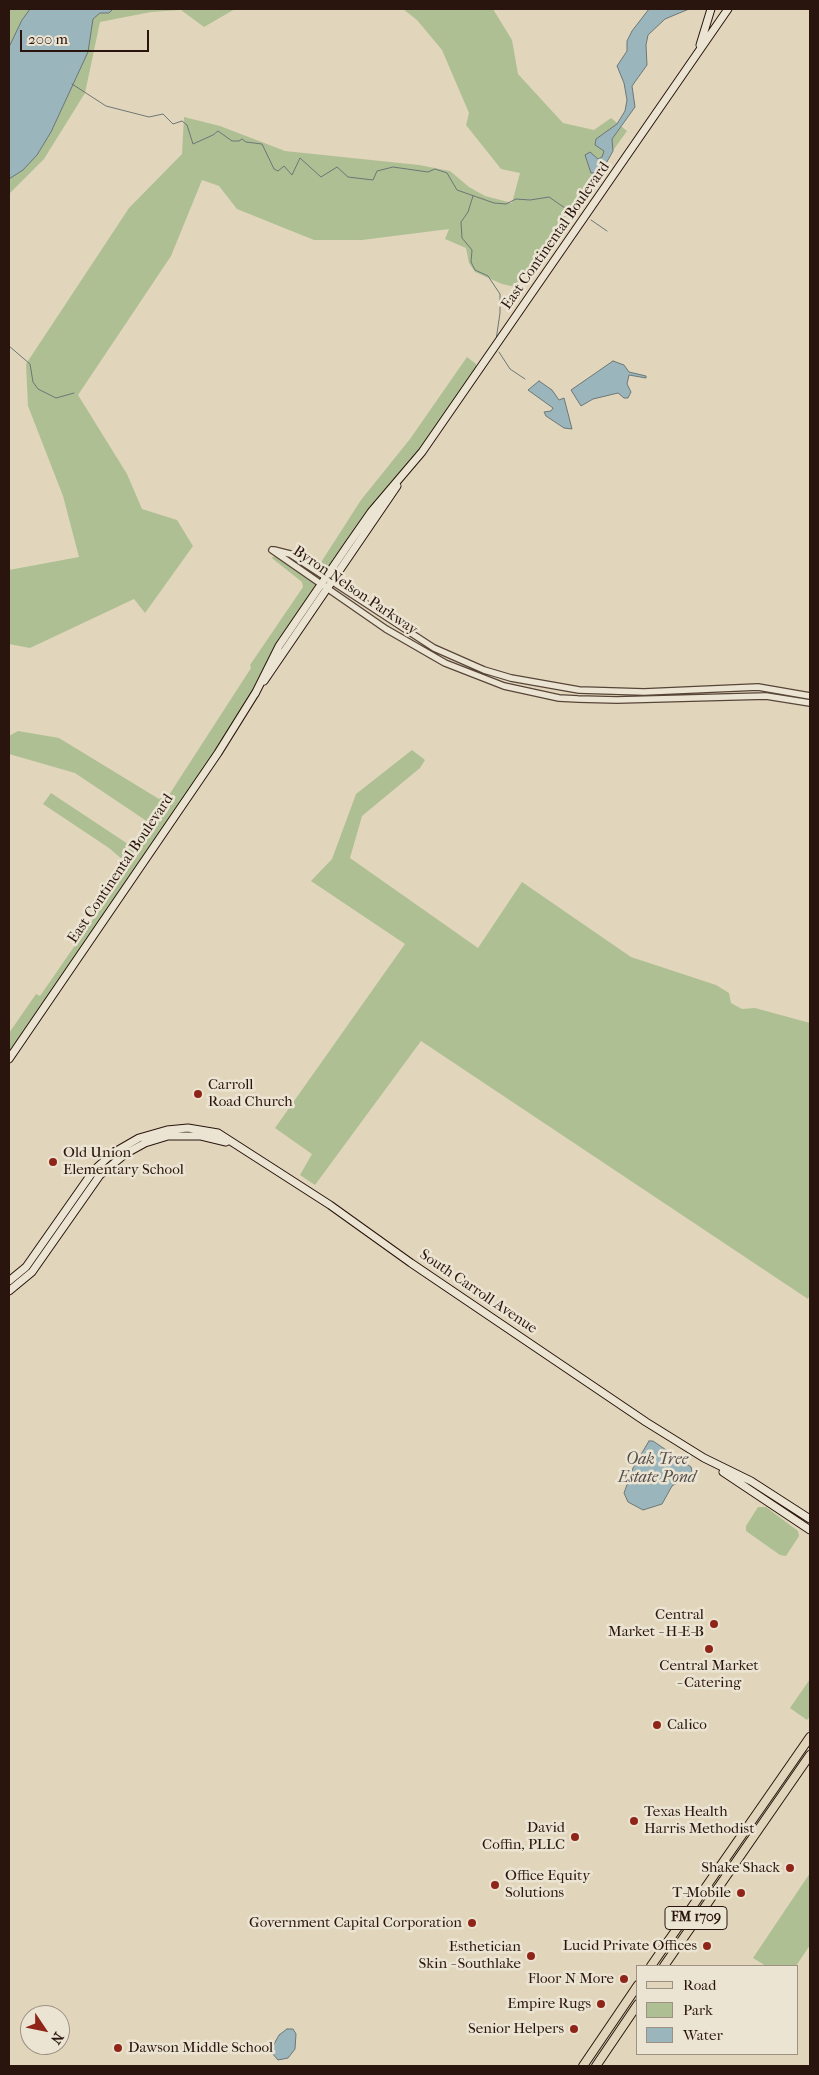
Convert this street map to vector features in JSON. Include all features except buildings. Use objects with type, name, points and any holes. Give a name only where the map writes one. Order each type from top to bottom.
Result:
[{"type":"main road","points":[[694,59],[711,9]]},
{"type":"main road","name":"East Continental Boulevard","points":[[9,1059],[218,753],[255,694],[328,590],[403,477],[515,320],[728,9]]},
{"type":"main road","name":"East Continental Boulevard","points":[[255,694],[279,646],[326,577],[371,512],[403,477]]},
{"type":"main road","name":"South Carroll Avenue","points":[[9,1281],[20,1273],[35,1255],[94,1170],[121,1148],[158,1132],[188,1128],[218,1133],[330,1205],[411,1263],[646,1422],[704,1458],[810,1529]]},
{"type":"main road","name":"South Carroll Avenue","points":[[9,1291],[32,1272],[100,1176],[125,1154],[145,1143],[168,1136],[214,1138],[239,1146]]},
{"type":"main road","name":"South Carroll Avenue","points":[[704,1458],[751,1481],[810,1519]]},
{"type":"main road","name":"FM 1709","points":[[652,1965],[810,1737]]},
{"type":"main road","name":"FM 1709","points":[[665,1965],[810,1755]]},
{"type":"main road","points":[[583,2066],[636,1988]]},
{"type":"main road","points":[[596,2066],[636,2007]]},
{"type":"street","name":"Byron Nelson Parkway","points":[[810,696],[758,688],[644,692],[579,690],[511,678],[476,667],[434,648],[290,554],[272,550],[321,586],[386,629],[467,673],[504,686],[578,699],[616,700],[766,696],[810,703]]},
{"type":"green space","points":[[9,9],[235,9],[204,27],[181,10],[151,12],[100,22],[85,93],[44,159],[9,194]]},
{"type":"green space","points":[[403,9],[493,9],[512,40],[518,74],[563,123],[594,130],[611,118],[627,131],[515,287],[502,284],[475,272],[469,263],[466,248],[445,239],[449,229],[362,240],[314,240],[237,209],[219,186],[202,180],[171,256],[78,395],[127,474],[142,509],[177,520],[193,546],[145,613],[134,599],[30,648],[9,644],[9,570],[79,557],[63,496],[28,406],[26,364],[129,208],[182,154],[184,117],[220,126],[285,151],[419,165],[450,171],[469,187],[485,196],[512,203],[520,173],[501,169],[466,125],[469,113],[442,50],[417,20]]},
{"type":"green space","points":[[467,357],[476,364],[476,369],[406,470],[329,569],[322,570],[318,567],[361,500],[410,439]]},
{"type":"green space","points":[[277,556],[316,583],[315,588],[281,638],[257,680],[246,705],[229,731],[9,1054],[9,1033],[36,994],[40,996],[130,866],[109,848],[43,804],[51,793],[137,850],[154,826],[75,773],[9,754],[9,736],[18,731],[59,738],[159,799],[169,795],[251,668],[250,665],[303,587],[302,582],[272,557]]},
{"type":"green space","points":[[412,750],[425,760],[420,768],[362,816],[350,858],[478,948],[522,882],[631,957],[716,985],[729,993],[731,1003],[742,1009],[755,1008],[810,1023],[810,1294],[808,1299],[421,1041],[315,1185],[300,1175],[312,1154],[275,1128],[405,944],[311,881],[332,859],[356,794]]},
{"type":"green space","points":[[758,1507],[766,1507],[798,1531],[799,1536],[786,1556],[780,1555],[746,1531],[746,1526]]},
{"type":"green space","points":[[810,1679],[810,1716],[807,1720],[790,1708]]},
{"type":"green space","points":[[810,1873],[810,1945],[797,1965],[764,1965],[753,1958]]},
{"type":"water","points":[[30,9],[113,9],[109,13],[100,13],[93,19],[88,52],[51,132],[37,155],[23,170],[9,179],[9,47],[22,20]]},
{"type":"water","points":[[649,9],[689,9],[665,19],[648,35],[646,45],[647,65],[632,86],[635,107],[612,139],[613,151],[604,167],[599,173],[591,173],[585,155],[590,152],[598,159],[602,157],[604,151],[595,145],[596,139],[617,124],[625,111],[627,100],[624,83],[617,66],[627,51],[627,41],[632,31]]},
{"type":"water","points":[[613,361],[624,365],[629,372],[646,376],[646,378],[629,375],[627,384],[631,392],[628,398],[624,398],[618,393],[593,399],[581,406],[571,390]]},
{"type":"water","points":[[539,381],[552,390],[559,400],[564,398],[572,429],[564,428],[546,416],[544,412],[551,411],[553,408],[528,390]]},
{"type":"water","name":"Oak Tree Estate Pond","points":[[649,1441],[653,1441],[691,1467],[692,1471],[689,1476],[672,1486],[662,1504],[643,1510],[628,1502],[624,1493],[633,1468]]},
{"type":"water","points":[[287,2029],[293,2029],[296,2034],[295,2049],[288,2058],[278,2060],[272,2053],[272,2048],[279,2035]]},
{"type":"waterway","points":[[72,84],[106,106],[149,117],[163,114],[173,124],[182,121],[187,125],[193,144],[218,131],[232,141],[242,139],[246,142],[262,144],[274,169],[278,171],[284,166],[292,175],[300,158],[321,177],[337,167],[348,177],[373,180],[377,171],[393,167],[428,172],[435,169],[447,173],[457,190],[494,203],[506,204],[516,199],[530,200],[549,197],[575,215]]},
{"type":"waterway","points":[[473,196],[468,212],[461,222],[462,238],[472,250],[471,262],[475,270],[488,276],[500,294],[500,313],[496,340]]},
{"type":"waterway","points":[[591,220],[607,231]]},
{"type":"waterway","points":[[9,346],[30,364],[33,382],[38,389],[56,398],[74,393]]},
{"type":"waterway","points":[[499,352],[510,369],[525,379]]},
{"type":"place","name":"Carroll Road Church","points":[[198,1094]]},
{"type":"place","name":"Old Union Elementary School","points":[[53,1162]]},
{"type":"place","name":"Central Market - H-E-B","points":[[714,1624]]},
{"type":"place","name":"Central Market - Catering","points":[[709,1649]]},
{"type":"place","name":"Calico","points":[[657,1725]]},
{"type":"place","name":"Texas Health Harris Methodist","points":[[634,1821]]},
{"type":"place","name":"David Coffin, PLLC","points":[[575,1837]]},
{"type":"place","name":"Shake Shack","points":[[790,1868]]},
{"type":"place","name":"Office Equity Solutions","points":[[495,1885]]},
{"type":"place","name":"T-Mobile","points":[[741,1893]]},
{"type":"place","name":"Government Capital Corporation","points":[[472,1923]]},
{"type":"place","name":"Lucid Private Offices","points":[[707,1946]]},
{"type":"place","name":"Esthetician Skin - Southlake","points":[[531,1956]]},
{"type":"place","name":"Floor N More","points":[[624,1979]]},
{"type":"place","name":"Empire Rugs","points":[[601,2004]]},
{"type":"place","name":"Senior Helpers","points":[[574,2029]]},
{"type":"place","name":"Dawson Middle School","points":[[118,2048]]}]
